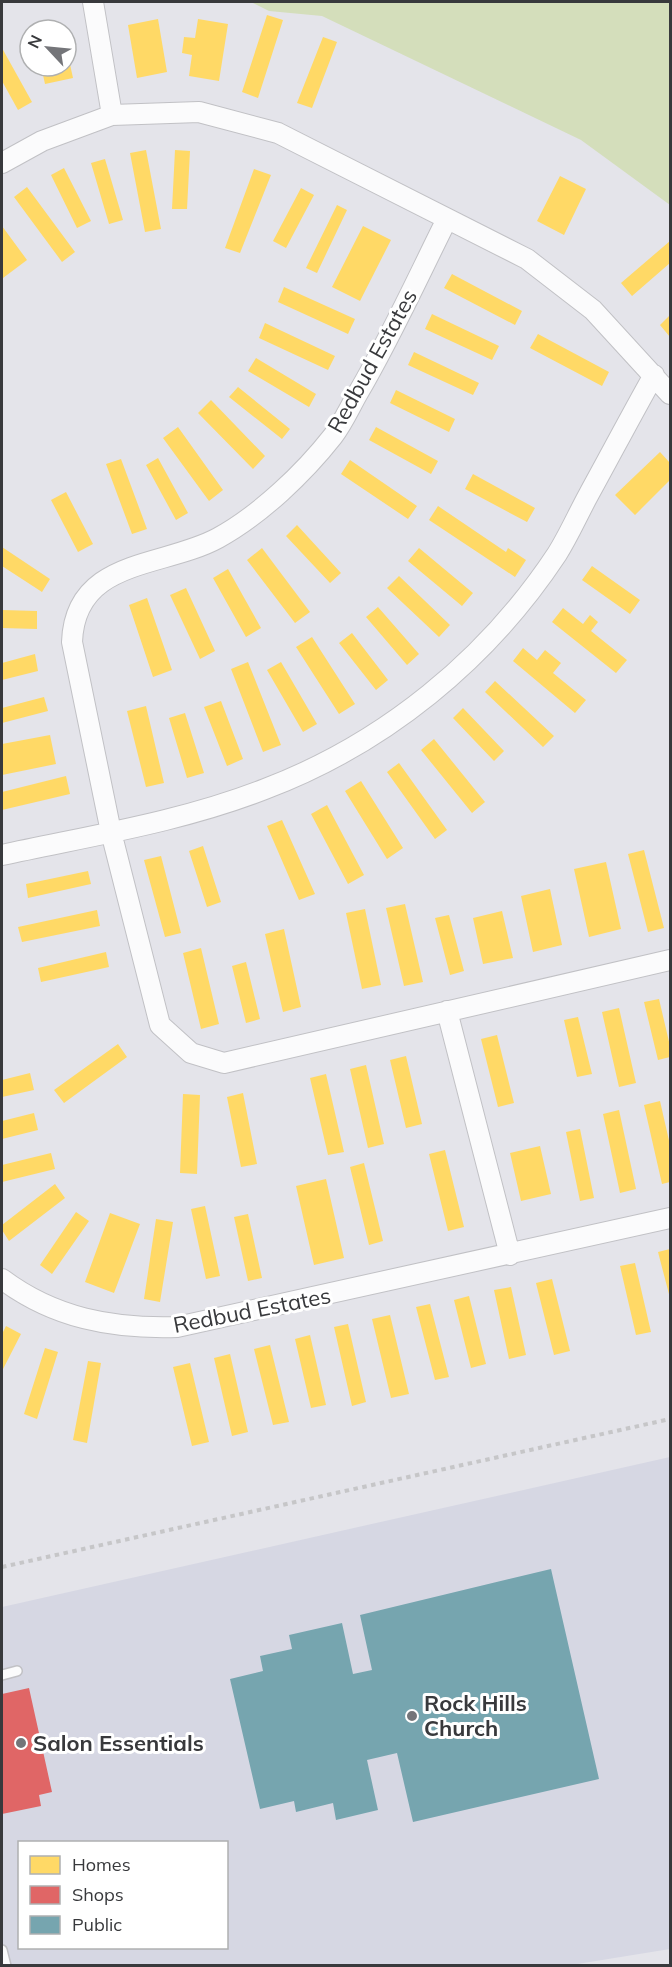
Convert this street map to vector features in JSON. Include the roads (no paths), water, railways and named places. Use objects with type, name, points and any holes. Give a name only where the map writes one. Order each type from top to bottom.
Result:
[{"type":"street","points":[[93,2],[112,115]]},
{"type":"street","points":[[2,163],[42,141],[112,115],[199,112],[278,134],[527,259],[592,310],[670,394]]},
{"type":"street","name":"Redbud Estates","points":[[447,219],[376,363],[333,435],[274,499],[217,538],[117,573],[97,584],[83,599],[73,622],[72,642],[111,832],[160,1025],[191,1053],[224,1063],[670,960]]},
{"type":"street","points":[[2,855],[189,813],[266,789],[361,744],[454,675],[499,628],[557,553],[654,375]]},
{"type":"street","points":[[447,1011],[510,1255]]},
{"type":"street","name":"Redbud Estates","points":[[2,1279],[30,1298],[85,1320],[114,1326],[177,1327],[670,1218]]},
{"type":"lane","points":[[2,1675],[16,1671]]},
{"type":"lane","points":[[2,1950],[6,1965]]},
{"type":"place","name":"Rock Hills Church","points":[[412,1716]]},
{"type":"place","name":"Salon Essentials","points":[[21,1743]]}]
